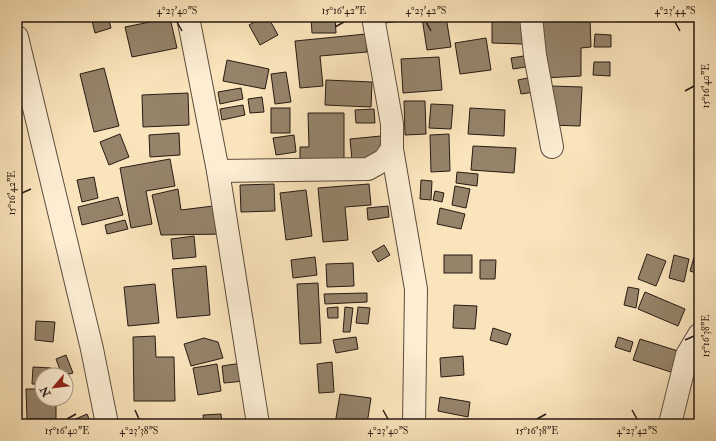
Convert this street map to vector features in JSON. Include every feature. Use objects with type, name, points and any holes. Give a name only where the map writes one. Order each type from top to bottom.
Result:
[{"type":"street","points":[[188,17],[218,171],[258,424]]},
{"type":"street","points":[[373,17],[392,124],[392,148],[416,289],[414,424]]},
{"type":"street","points":[[531,17],[535,55],[552,147]]},
{"type":"street","points":[[17,37],[92,349],[107,424]]},
{"type":"street","points":[[218,171],[368,169],[384,160],[392,148]]},
{"type":"street","points":[[670,424],[687,355],[699,335]]},
{"type":"building","points":[[91,17],[108,17],[111,28],[95,33]]},
{"type":"building","points":[[264,17],[268,17],[278,35],[260,45],[249,25]]},
{"type":"building","points":[[311,17],[335,17],[336,33],[312,33]]},
{"type":"building","points":[[384,17],[446,17],[451,47],[427,50],[422,18],[385,23]]},
{"type":"building","points":[[170,18],[177,48],[132,57],[125,27]]},
{"type":"building","points":[[590,19],[591,47],[581,48],[581,76],[544,78],[542,20]]},
{"type":"building","points":[[492,20],[523,20],[523,44],[492,43]]},
{"type":"building","points":[[366,34],[367,52],[320,56],[323,86],[300,88],[295,41]]},
{"type":"building","points":[[595,34],[611,35],[611,47],[594,47]]},
{"type":"building","points":[[486,38],[491,70],[460,74],[455,43]]},
{"type":"building","points":[[530,55],[532,66],[513,69],[511,58]]},
{"type":"building","points":[[439,57],[442,90],[403,93],[401,59]]},
{"type":"building","points":[[227,60],[269,69],[265,89],[223,81]]},
{"type":"building","points":[[594,62],[610,62],[610,76],[593,75]]},
{"type":"building","points":[[104,68],[119,126],[94,132],[80,74]]},
{"type":"building","points":[[286,72],[291,102],[275,104],[271,74]]},
{"type":"building","points":[[532,77],[535,92],[521,94],[518,80]]},
{"type":"building","points":[[326,80],[372,82],[371,107],[325,105]]},
{"type":"building","points":[[551,86],[582,87],[580,126],[549,125]]},
{"type":"building","points":[[241,88],[243,99],[220,104],[218,92]]},
{"type":"building","points":[[188,93],[189,125],[143,127],[142,95]]},
{"type":"building","points":[[262,97],[264,112],[250,113],[248,99]]},
{"type":"building","points":[[404,101],[425,101],[426,134],[405,135]]},
{"type":"building","points":[[431,104],[453,105],[451,129],[429,128]]},
{"type":"building","points":[[243,105],[245,115],[222,120],[220,109]]},
{"type":"building","points":[[271,108],[290,108],[290,133],[271,133]]},
{"type":"building","points":[[470,108],[505,110],[504,136],[468,134]]},
{"type":"building","points":[[374,109],[375,123],[356,123],[355,110]]},
{"type":"building","points":[[308,113],[344,113],[344,166],[300,166],[300,147],[309,147]]},
{"type":"building","points":[[179,133],[180,155],[150,157],[149,135]]},
{"type":"building","points":[[120,134],[129,157],[109,165],[100,142]]},
{"type":"building","points":[[449,134],[450,171],[431,172],[430,135]]},
{"type":"building","points":[[294,135],[296,152],[276,155],[273,138]]},
{"type":"building","points":[[381,136],[383,158],[352,160],[350,139]]},
{"type":"building","points":[[473,146],[516,148],[514,173],[471,170]]},
{"type":"building","points":[[170,159],[175,186],[146,191],[152,224],[131,228],[120,168]]},
{"type":"building","points":[[457,172],[478,174],[477,186],[456,183]]},
{"type":"building","points":[[94,177],[98,198],[82,202],[77,180]]},
{"type":"building","points":[[421,180],[432,181],[431,200],[420,199]]},
{"type":"building","points":[[274,184],[275,211],[241,212],[240,185]]},
{"type":"building","points":[[369,184],[371,205],[345,207],[348,240],[323,242],[318,188]]},
{"type":"building","points":[[455,186],[470,189],[466,208],[452,205]]},
{"type":"building","points":[[178,189],[181,210],[221,205],[225,234],[161,235],[152,195]]},
{"type":"building","points":[[306,190],[312,236],[286,240],[280,193]]},
{"type":"building","points":[[435,191],[444,193],[442,202],[433,200]]},
{"type":"building","points":[[118,197],[123,215],[82,225],[78,207]]},
{"type":"building","points":[[388,206],[389,217],[368,220],[367,208]]},
{"type":"building","points":[[440,208],[465,214],[461,229],[437,224]]},
{"type":"building","points":[[125,220],[128,229],[107,234],[105,225]]},
{"type":"building","points":[[194,236],[196,257],[173,259],[171,239]]},
{"type":"building","points":[[384,245],[390,255],[378,262],[372,252]]},
{"type":"building","points":[[17,246],[19,268],[17,268]]},
{"type":"building","points":[[647,254],[666,261],[656,286],[638,279]]},
{"type":"building","points":[[444,255],[472,255],[472,273],[444,273]]},
{"type":"building","points":[[674,255],[689,259],[684,282],[669,278]]},
{"type":"building","points":[[315,257],[317,275],[293,278],[291,260]]},
{"type":"building","points":[[694,257],[699,259],[699,274],[690,271]]},
{"type":"building","points":[[480,260],[496,260],[495,279],[480,279]]},
{"type":"building","points":[[353,263],[354,286],[327,287],[326,264]]},
{"type":"building","points":[[206,266],[210,315],[177,318],[172,269]]},
{"type":"building","points":[[318,283],[321,343],[300,344],[297,284]]},
{"type":"building","points":[[155,284],[159,323],[128,326],[124,287]]},
{"type":"building","points":[[628,287],[639,289],[636,308],[624,305]]},
{"type":"building","points":[[645,292],[685,309],[678,326],[638,309]]},
{"type":"building","points":[[367,293],[367,302],[325,304],[324,294]]},
{"type":"building","points":[[454,305],[477,306],[475,329],[453,328]]},
{"type":"building","points":[[338,307],[338,318],[328,318],[327,308]]},
{"type":"building","points":[[345,307],[353,308],[350,332],[343,332]]},
{"type":"building","points":[[358,307],[370,308],[368,324],[356,323]]},
{"type":"building","points":[[36,321],[55,322],[53,342],[35,340]]},
{"type":"building","points":[[493,328],[511,334],[507,345],[490,340]]},
{"type":"building","points":[[155,336],[156,357],[174,357],[175,401],[134,401],[133,337]]},
{"type":"building","points":[[356,337],[358,349],[336,353],[333,340]]},
{"type":"building","points":[[618,337],[633,342],[630,352],[615,347]]},
{"type":"building","points":[[204,338],[218,342],[223,358],[191,366],[184,344]]},
{"type":"building","points":[[640,339],[678,351],[671,372],[633,360]]},
{"type":"building","points":[[66,355],[71,367],[59,367],[56,359]]},
{"type":"building","points":[[463,356],[464,375],[441,377],[440,358]]},
{"type":"building","points":[[332,362],[334,392],[319,393],[317,364]]},
{"type":"building","points":[[242,363],[245,381],[224,383],[222,366]]},
{"type":"building","points":[[217,364],[221,391],[198,395],[193,368]]},
{"type":"building","points":[[33,367],[34,367],[34,384],[32,384]]},
{"type":"building","points":[[26,389],[34,389],[34,407],[56,407],[56,419],[27,419]]},
{"type":"building","points":[[340,394],[371,398],[367,424],[335,424]]},
{"type":"building","points":[[440,397],[470,402],[468,417],[438,411]]},
{"type":"building","points":[[87,414],[91,424],[72,424],[71,421]]},
{"type":"building","points":[[221,414],[222,424],[204,424],[203,415]]},
{"type":"building","points":[[66,420],[67,424],[39,424],[39,423]]}]
